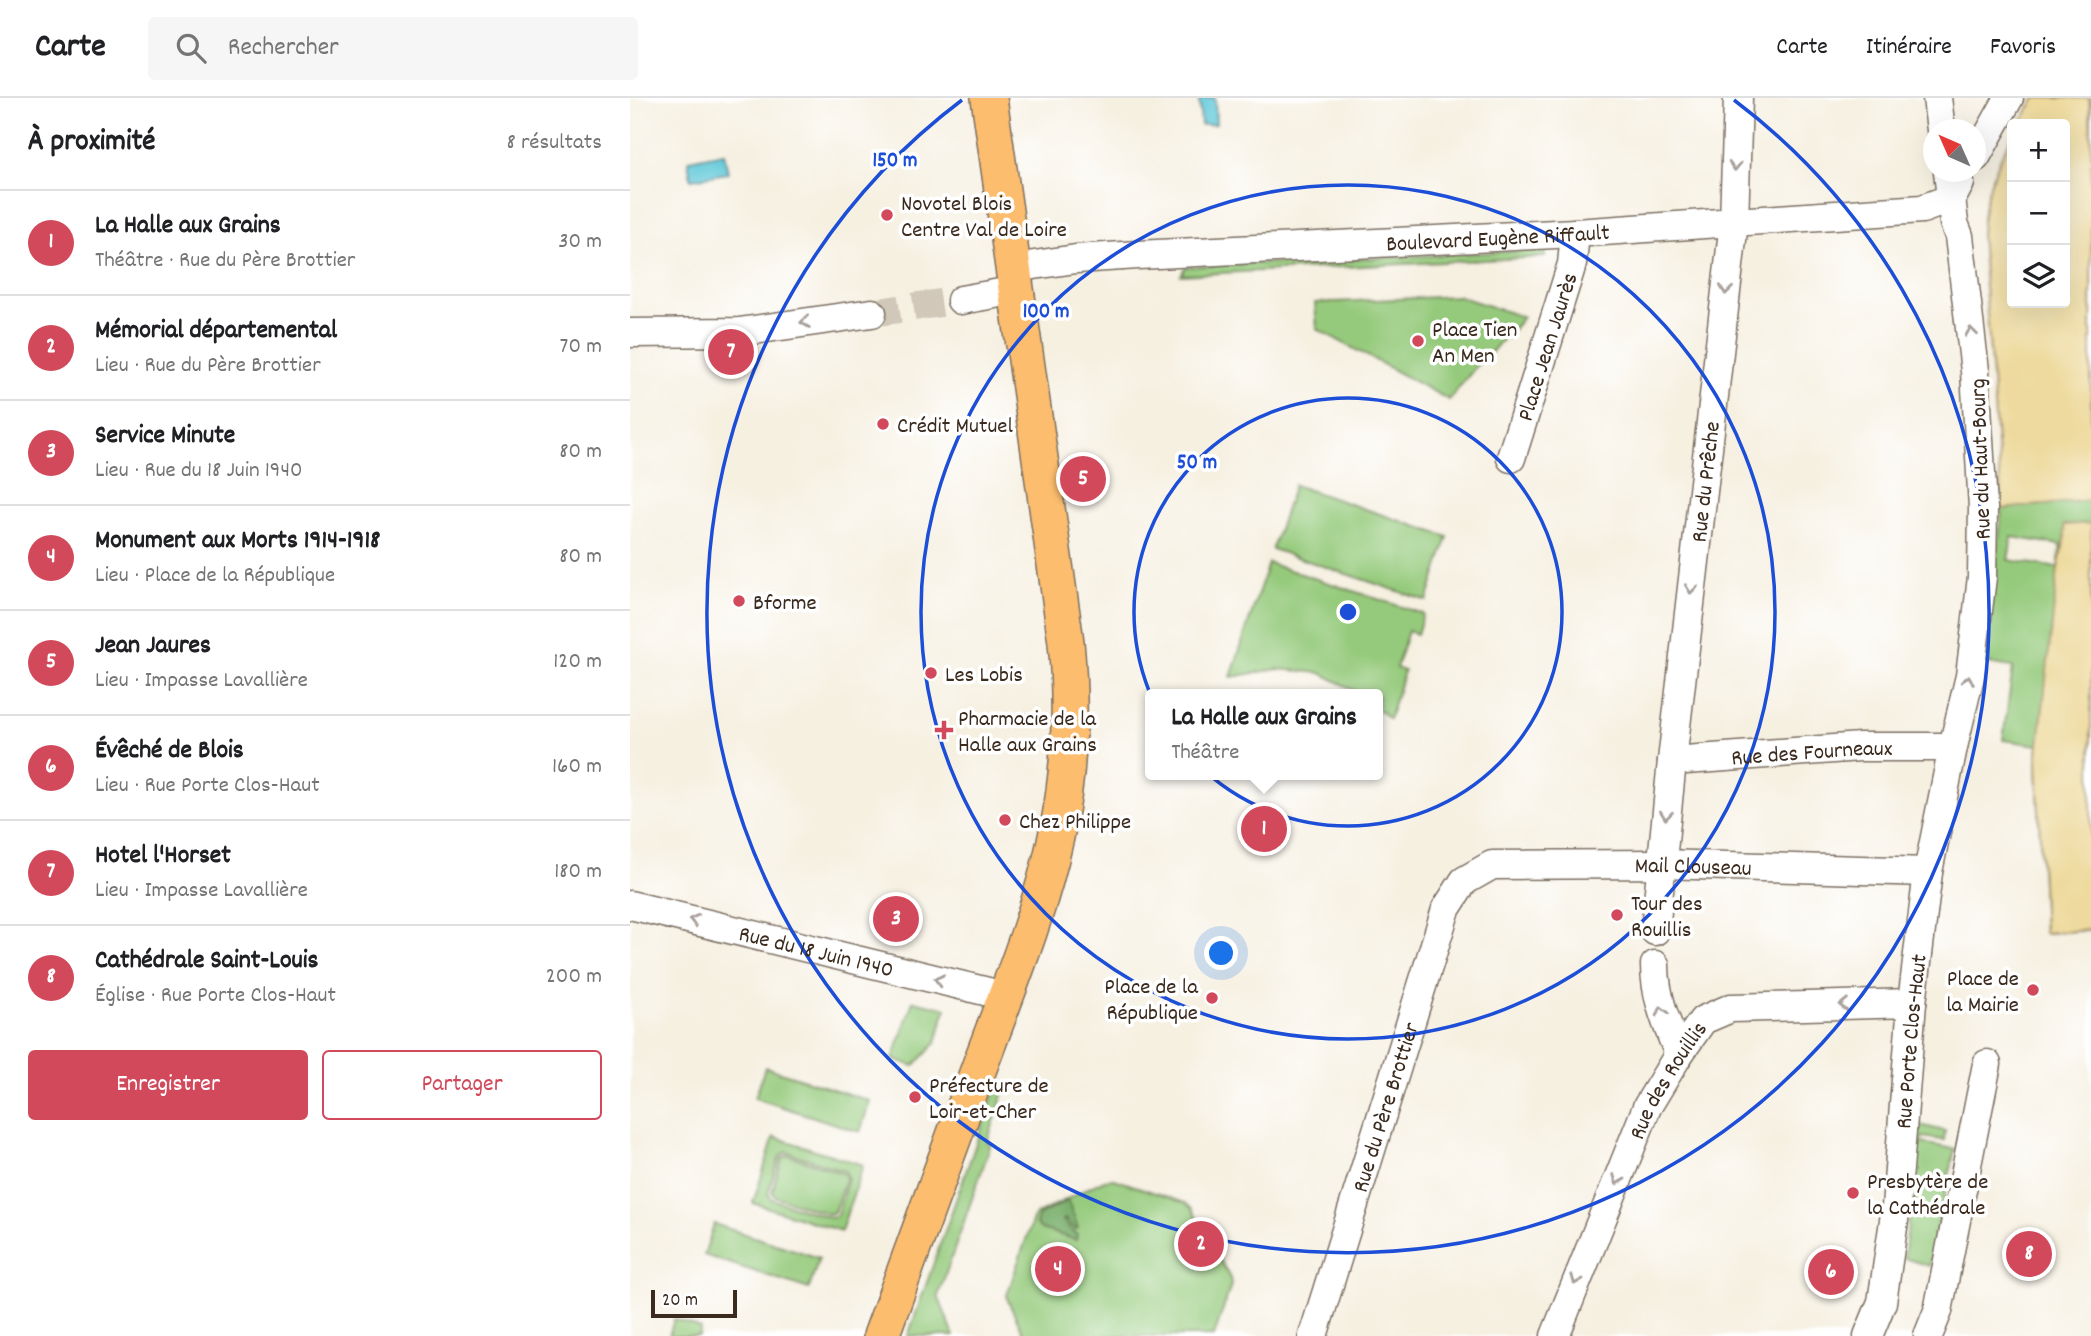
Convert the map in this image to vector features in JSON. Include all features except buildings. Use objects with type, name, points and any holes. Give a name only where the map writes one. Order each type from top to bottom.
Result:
[{"type":"main road","points":[[881,1336],[1044,884],[1056,837],[1069,752],[1066,642],[989,98]]},
{"type":"main road","points":[[895,1298],[895,1336]]},
{"type":"street","name":"Rue du Prêche","points":[[1655,931],[1734,222],[1738,98]]},
{"type":"street","points":[[1937,98],[1940,119]]},
{"type":"street","points":[[1986,138],[2009,98]]},
{"type":"street","name":"Boulevard Eugène Riffault","points":[[961,300],[1076,259],[1575,233],[1922,209],[1950,185]]},
{"type":"street","points":[[1950,185],[1977,216]]},
{"type":"street","name":"Rue du Haut-Bourg","points":[[1950,185],[1954,223],[1959,236],[1975,371],[1983,508],[1982,577],[1970,676],[1953,747]]},
{"type":"street","name":"Place Jean Jaurès","points":[[1511,458],[1572,264],[1575,233]]},
{"type":"street","points":[[630,333],[739,332],[872,313]]},
{"type":"street","name":"Rue des Fourneaux","points":[[1672,761],[1860,747],[1953,747]]},
{"type":"street","name":"Rue Porte Clos-Haut","points":[[1868,1336],[1882,1302],[1896,1207],[1912,1003],[1928,872],[1953,747]]},
{"type":"street","name":"Mail Clouseau","points":[[1464,881],[1492,865],[1661,864],[1928,872]]},
{"type":"street","name":"Rue du Père Brottier","points":[[1313,1336],[1446,909],[1464,881]]},
{"type":"street","name":"Rue du 18 Juin 1940","points":[[630,905],[1005,996]]},
{"type":"street","points":[[1654,965],[1654,979],[1663,1018],[1679,1054]]},
{"type":"street","name":"Rue des Rouillis","points":[[1555,1336],[1647,1107],[1703,1020],[1731,1008],[1912,1003]]},
{"type":"street","points":[[1932,1326],[1987,1064]]},
{"type":"green space","points":[[2037,98],[2091,98],[2091,930],[2044,933],[2037,763],[2039,745],[2003,740],[2013,667],[1985,663],[2002,509],[1982,217],[1993,174],[2007,269],[2007,308],[2070,308],[2070,119],[2060,119]],"holes":[[[2012,537],[2061,545],[2058,568],[2008,560]]]},
{"type":"green space","points":[[1545,250],[1545,257],[1181,275],[1185,267]]},
{"type":"green space","points":[[1458,296],[1523,317],[1485,360],[1482,359],[1449,400],[1317,329],[1315,303]]},
{"type":"green space","points":[[1294,485],[1448,537],[1427,601],[1272,549]]},
{"type":"green space","points":[[1268,563],[1423,614],[1417,634],[1408,631],[1396,668],[1404,671],[1389,719],[1383,714],[1383,689],[1351,689],[1321,673],[1277,669],[1231,677]]},
{"type":"green space","points":[[913,1001],[946,1008],[936,1043],[914,1066],[893,1059]]},
{"type":"green space","points":[[765,1067],[870,1101],[860,1132],[755,1098]]},
{"type":"green space","points":[[998,1081],[1007,1084],[987,1142],[991,1144],[938,1296],[954,1336],[908,1336]]},
{"type":"green space","points":[[1920,1125],[1945,1131],[1944,1140],[1922,1137],[1921,1143],[1955,1149],[1929,1266],[1904,1258]]},
{"type":"green space","points":[[774,1137],[863,1165],[841,1231],[753,1203]],"holes":[[[787,1152],[845,1171],[848,1178],[837,1215],[831,1218],[771,1199],[768,1193],[780,1156]]]},
{"type":"green space","points":[[788,1155],[843,1173],[846,1178],[834,1212],[829,1214],[774,1196],[772,1192],[782,1158]]},
{"type":"green space","points":[[1114,1179],[1185,1203],[1192,1209],[1230,1278],[1231,1285],[1214,1336],[1025,1336],[1007,1295],[1033,1219],[1037,1214],[1104,1180]]},
{"type":"green space","points":[[1068,1201],[1078,1228],[1075,1229],[1063,1220],[1077,1234],[1076,1240],[1041,1229],[1036,1224],[1039,1215]]},
{"type":"green space","points":[[714,1224],[819,1258],[809,1289],[704,1255]]},
{"type":"green space","points":[[674,1319],[701,1329],[699,1336],[669,1336]]},
{"type":"sand","points":[[2036,98],[2089,98],[2091,500],[2002,509],[1981,234],[1990,183],[2007,147],[2007,308],[2070,308],[2070,119],[2023,119]]},
{"type":"sand","points":[[2091,523],[2091,930],[2044,933],[2037,763],[2058,568],[2065,538],[2064,525]]},
{"type":"water","points":[[1199,98],[1215,98],[1216,124],[1201,125]]},
{"type":"water","points":[[724,153],[728,173],[691,179],[688,160]]},
{"type":"tunnel","points":[[872,313],[961,300]]},
{"type":"place","name":"Novotel Blois Centre Val de Loire","points":[[887,215]]},
{"type":"place","name":"Place Tien An Men","points":[[1418,341]]},
{"type":"place","name":"Hotel l'Horset","points":[[731,352]]},
{"type":"place","name":"Crédit Mutuel","points":[[883,424]]},
{"type":"place","name":"Jean Jaures","points":[[1083,479]]},
{"type":"place","name":"Bforme","points":[[739,601]]},
{"type":"place","name":"Les Lobis","points":[[931,673]]},
{"type":"place","name":"Pharmacie de la Halle aux Grains","points":[[944,730]]},
{"type":"place","name":"Chez Philippe","points":[[1005,820]]},
{"type":"place","name":"La Halle aux Grains","points":[[1264,829]]},
{"type":"place","name":"Tour des Rouillis","points":[[1617,915]]},
{"type":"place","name":"Service Minute","points":[[896,919]]},
{"type":"place","name":"Place de la Mairie","points":[[2033,990]]},
{"type":"place","name":"Place de la République","points":[[1212,998]]},
{"type":"place","name":"Préfecture de Loir-et-Cher","points":[[915,1097]]},
{"type":"place","name":"Presbytère de la Cathédrale","points":[[1853,1193]]},
{"type":"place","name":"Mémorial départemental","points":[[1201,1244]]},
{"type":"place","name":"Cathédrale Saint-Louis","points":[[2029,1254]]},
{"type":"place","name":"Monument aux Morts 1914-1918","points":[[1058,1269]]},
{"type":"place","name":"Évêché de Blois","points":[[1831,1272]]}]
